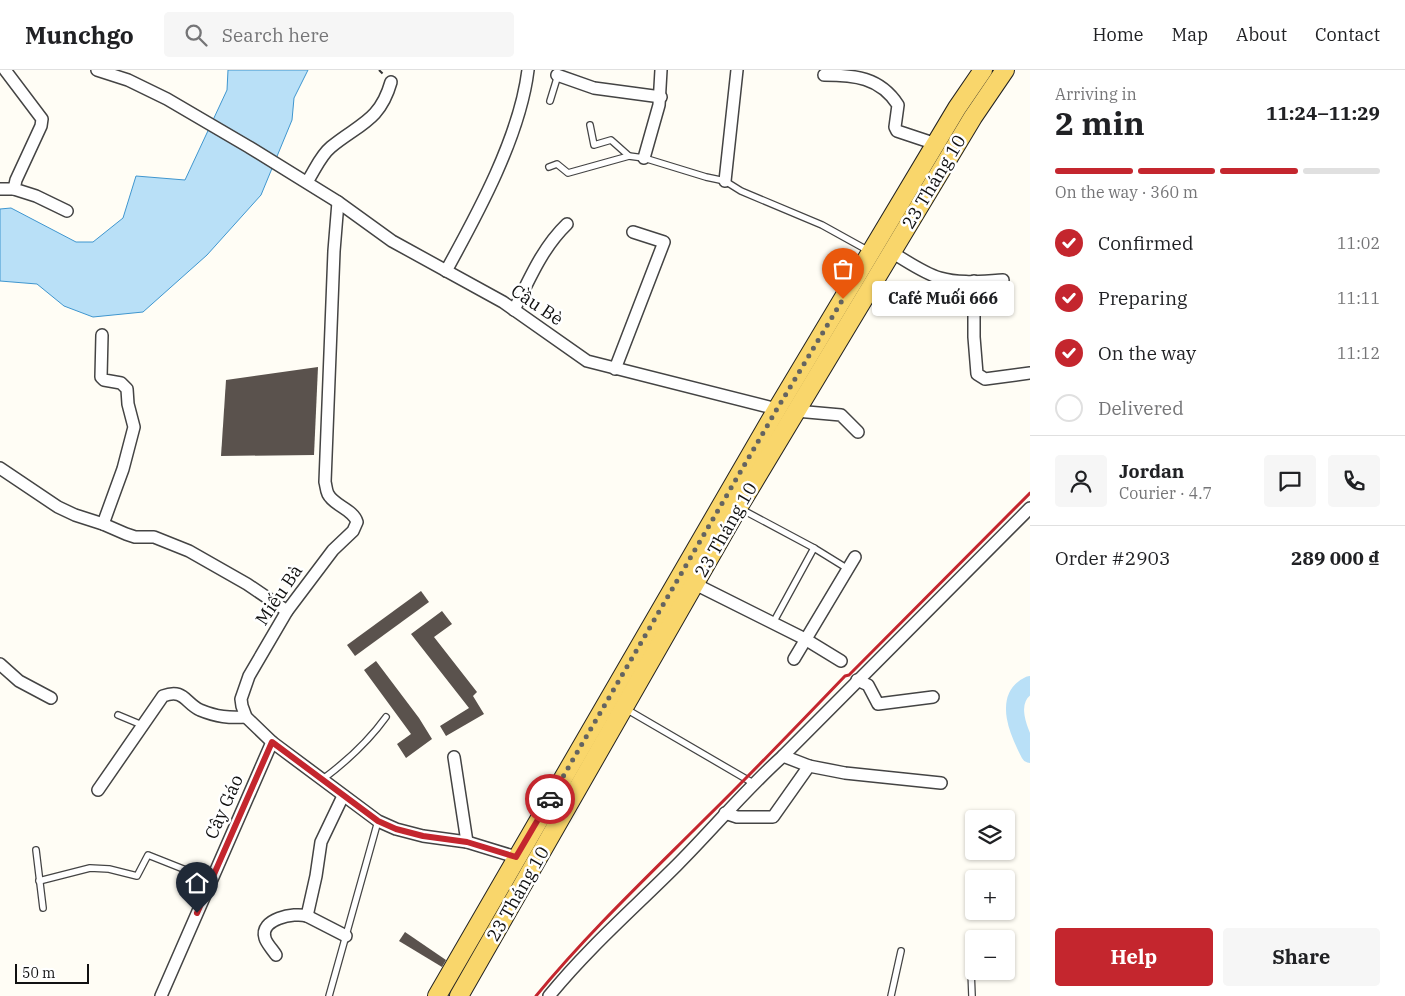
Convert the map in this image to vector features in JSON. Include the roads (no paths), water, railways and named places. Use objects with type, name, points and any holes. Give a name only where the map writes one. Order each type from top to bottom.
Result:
[{"type":"main road","name":"23 Tháng 10","points":[[437,996],[777,409],[936,144],[983,70]]},
{"type":"main road","name":"23 Tháng 10","points":[[459,996],[738,508],[973,117],[1005,70]]},
{"type":"main road","points":[[777,409],[796,411]]},
{"type":"main road","points":[[516,857],[534,866]]},
{"type":"street","points":[[5,70],[42,119],[41,126],[16,180],[14,189]]},
{"type":"street","name":"Cầu Bè","points":[[97,70],[128,80],[167,99],[338,202],[392,241],[514,310],[587,361],[777,409]]},
{"type":"street","points":[[446,271],[479,210],[510,140],[528,70]]},
{"type":"street","points":[[644,158],[661,97],[661,70]]},
{"type":"street","points":[[725,182],[737,70]]},
{"type":"street","points":[[558,73],[594,88],[661,97]]},
{"type":"street","points":[[824,75],[858,76],[874,83],[892,96],[898,105],[895,127],[897,131],[936,144]]},
{"type":"street","points":[[303,180],[332,146],[360,128],[378,110],[387,96],[390,82]]},
{"type":"street","points":[[0,189],[14,189],[36,196],[67,211]]},
{"type":"street","name":"Miếu Bà","points":[[246,717],[242,706],[243,689],[287,611],[333,550],[352,531],[357,522],[355,517],[328,494],[325,482],[334,252],[338,202]]},
{"type":"street","points":[[514,310],[537,262],[554,236],[567,224]]},
{"type":"street","points":[[616,369],[664,242],[633,232]]},
{"type":"street","points":[[892,252],[939,278],[974,281],[1003,280]]},
{"type":"street","points":[[974,281],[976,374],[985,379],[1030,373]]},
{"type":"street","points":[[102,335],[101,377],[104,380],[122,383],[127,389],[128,404],[134,427],[123,469],[103,524]]},
{"type":"street","points":[[796,411],[841,415],[858,432]]},
{"type":"street","points":[[0,468],[58,507],[126,534],[135,537],[154,537],[188,551],[247,584],[287,611]]},
{"type":"street","points":[[549,996],[568,974],[679,863],[753,783],[783,756],[1030,508]]},
{"type":"street","points":[[794,659],[855,557]]},
{"type":"street","points":[[695,584],[773,622],[842,661]]},
{"type":"street","points":[[0,664],[18,681],[51,698]]},
{"type":"street","points":[[857,680],[868,685],[878,704],[933,697]]},
{"type":"street","points":[[98,790],[163,696],[172,693],[182,695],[198,709],[228,718],[246,717],[272,742],[378,821],[396,829],[423,836],[467,842],[516,857]]},
{"type":"street","name":"Cây Gáo","points":[[161,996],[272,742]]},
{"type":"street","points":[[783,756],[809,766],[941,784]]},
{"type":"street","points":[[454,757],[467,842]]},
{"type":"street","points":[[725,813],[737,817],[773,817],[809,766]]},
{"type":"street","points":[[307,916],[321,842],[344,796]]},
{"type":"street","points":[[276,954],[265,938],[265,929],[268,925],[285,916],[299,914],[307,916],[346,936]]},
{"type":"lane","points":[[550,101],[558,73]]},
{"type":"lane","points":[[590,125],[594,145],[611,140],[629,156]]},
{"type":"lane","points":[[549,167],[557,164],[568,173],[629,156],[644,158],[725,182],[741,191],[822,225],[871,252]]},
{"type":"lane","points":[[738,508],[814,548],[848,569]]},
{"type":"lane","points":[[773,622],[814,548]]},
{"type":"lane","points":[[624,708],[753,783]]},
{"type":"lane","points":[[118,715],[142,725]]},
{"type":"lane","points":[[322,779],[354,754],[376,732],[386,717]]},
{"type":"lane","points":[[329,996],[378,821]]},
{"type":"lane","points":[[36,850],[43,908]]},
{"type":"lane","points":[[39,882],[90,868],[109,869],[137,876],[148,855],[211,880]]},
{"type":"lane","points":[[891,996],[901,951]]},
{"type":"lane","points":[[971,980],[972,996]]},
{"type":"water","points":[[228,70],[308,70],[294,98],[292,120],[261,195],[207,255],[143,312],[93,317],[64,306],[37,284],[0,281],[0,209],[11,208],[76,242],[93,242],[123,218],[136,176],[185,180],[227,90]]},
{"type":"waterway","points":[[1030,685],[1022,691],[1017,699],[1015,708],[1018,727],[1030,754]]},
{"type":"railway","points":[[536,996],[618,906],[845,676],[849,675],[1030,493]]},
{"type":"place","name":"Café Muối 666","points":[[843,299]]}]
